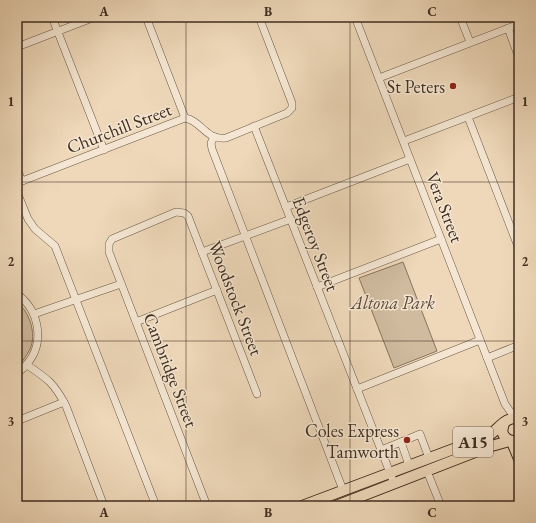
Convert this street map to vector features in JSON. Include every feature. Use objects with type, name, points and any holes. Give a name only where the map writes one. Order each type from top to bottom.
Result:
[{"type":"highway","name":"A15","points":[[302,506],[488,436],[511,420]]},
{"type":"highway","name":"A15","points":[[511,420],[502,431],[506,438],[513,441],[519,459]]},
{"type":"highway","name":"A15","points":[[336,506],[488,447],[513,441]]},
{"type":"street","points":[[52,17],[104,150]]},
{"type":"street","points":[[17,47],[95,17]]},
{"type":"street","points":[[146,17],[186,118]]},
{"type":"street","points":[[259,17],[292,103],[292,108],[288,113],[226,138],[214,137],[211,143],[212,149],[344,490]]},
{"type":"street","name":"Vera Street","points":[[355,17],[511,420]]},
{"type":"street","points":[[460,17],[470,42]]},
{"type":"street","points":[[379,78],[519,24]]},
{"type":"street","points":[[508,28],[519,58]]},
{"type":"street","points":[[404,141],[519,97]]},
{"type":"street","points":[[468,117],[519,249]]},
{"type":"street","name":"Churchill Street","points":[[19,182],[186,118],[193,121],[214,137]]},
{"type":"street","name":"Edgeroy Street","points":[[254,126],[394,483]]},
{"type":"street","points":[[286,207],[410,159]]},
{"type":"street","points":[[17,169],[19,182]]},
{"type":"street","points":[[17,192],[28,219],[35,229],[55,246],[156,506]]},
{"type":"street","name":"Cambridge Street","points":[[184,213],[176,212],[116,236],[109,244],[109,252],[207,506]]},
{"type":"street","name":"Woodstock Street","points":[[184,213],[190,220],[257,394]]},
{"type":"street","points":[[202,252],[291,219]]},
{"type":"street","points":[[317,287],[441,239]]},
{"type":"street","points":[[34,314],[121,284]]},
{"type":"street","points":[[136,322],[217,290]]},
{"type":"street","points":[[17,294],[25,300],[34,314],[38,327],[38,340],[34,354],[26,365],[17,373]]},
{"type":"street","points":[[357,389],[480,340]]},
{"type":"street","points":[[487,358],[519,345]]},
{"type":"street","points":[[26,365],[46,377],[64,402],[104,506]]},
{"type":"street","points":[[17,420],[64,402]]},
{"type":"street","points":[[382,450],[420,434],[429,458]]},
{"type":"street","points":[[401,442],[409,465]]},
{"type":"street","points":[[427,471],[441,506]]},
{"type":"green space","name":"Altona Park","points":[[403,262],[437,351],[394,368],[359,278]]},
{"type":"green space","points":[[17,302],[25,311],[31,323],[33,337],[30,349],[20,365],[17,367]]},
{"type":"place","name":"St Peters","points":[[453,86]]},
{"type":"place","name":"Coles Express Tamworth","points":[[407,440]]}]
